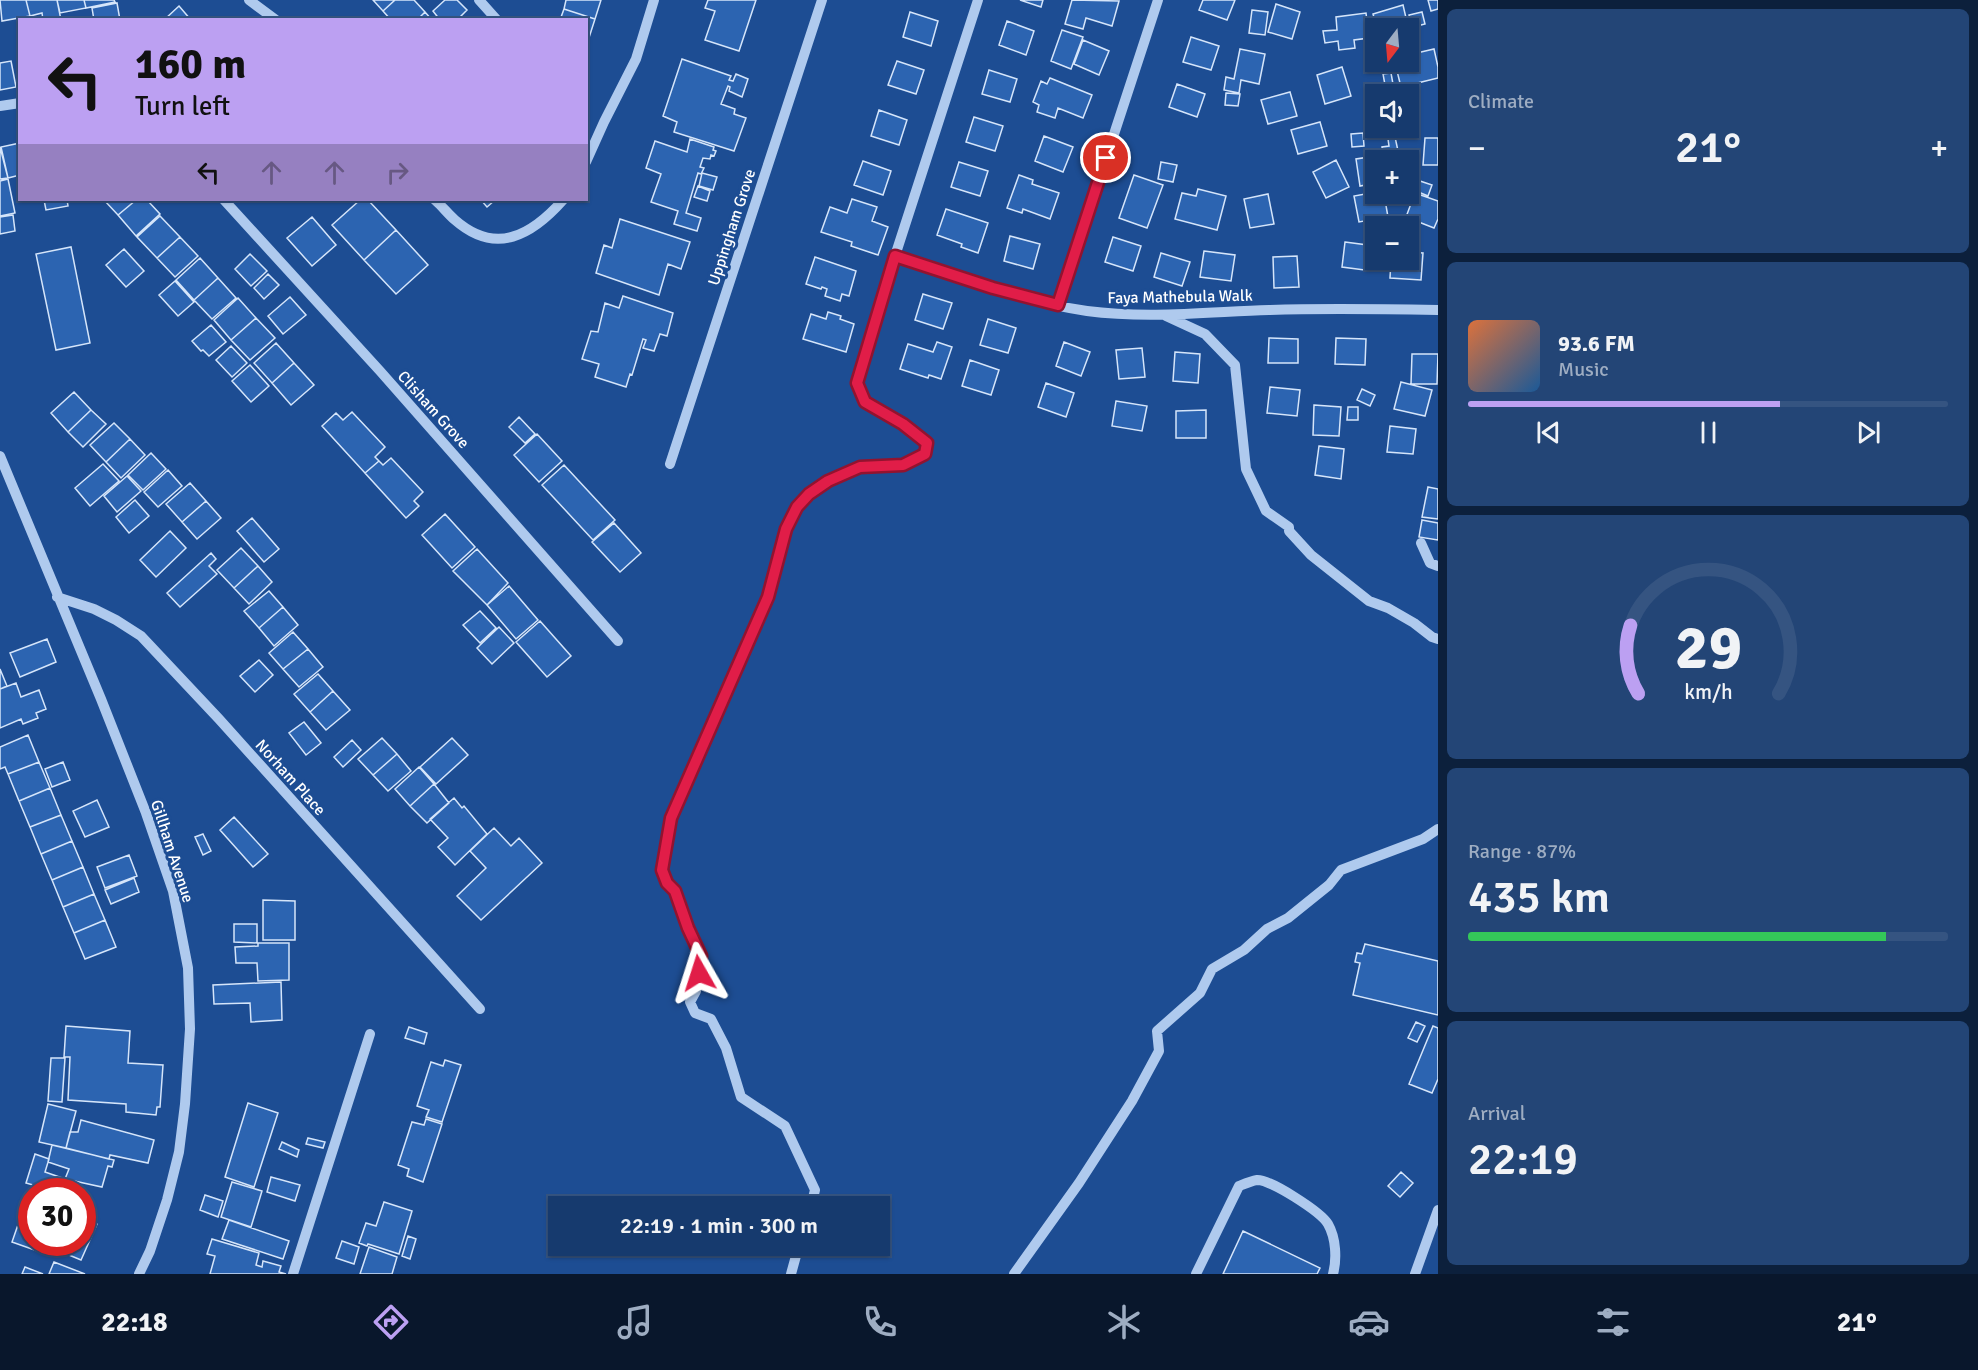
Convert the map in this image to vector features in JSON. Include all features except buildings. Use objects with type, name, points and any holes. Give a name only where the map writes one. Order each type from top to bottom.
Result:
[{"type":"street","points":[[249,0],[273,18]]},
{"type":"street","points":[[588,158],[636,58],[654,0]]},
{"type":"street","name":"Uppingham Grove","points":[[670,464],[822,0]]},
{"type":"street","points":[[814,1196],[815,1190],[785,1126],[741,1097],[726,1048],[711,1019],[695,1013],[690,1002],[696,991],[701,956],[675,891],[667,883],[662,870],[671,818],[768,597],[786,529],[797,507],[809,494],[828,481],[860,467],[903,465],[925,454],[927,443],[903,424],[865,402],[857,383],[895,256],[978,0]]},
{"type":"street","points":[[1058,305],[1158,0]]},
{"type":"street","points":[[484,2],[496,18]]},
{"type":"street","points":[[0,106],[18,103]]},
{"type":"street","name":"Clisham Grove","points":[[225,201],[375,365],[618,641]]},
{"type":"street","points":[[436,201],[469,230],[481,237],[499,239],[516,237],[533,228],[563,201]]},
{"type":"street","name":"Faya Mathebula Walk","points":[[895,256],[993,288],[1087,311],[1138,315],[1271,310],[1438,310]]},
{"type":"street","points":[[1163,314],[1205,334],[1235,365],[1246,469],[1266,511],[1289,527],[1289,531],[1311,555],[1369,602],[1388,608],[1438,639]]},
{"type":"street","name":"Gillham Avenue","points":[[0,456],[146,813],[173,891],[188,968],[190,1029],[179,1152],[167,1200],[150,1251],[139,1274]]},
{"type":"street","points":[[1421,543],[1430,563],[1438,566]]},
{"type":"street","name":"Norham Place","points":[[57,597],[101,612],[141,636],[480,1009]]},
{"type":"street","points":[[1014,1274],[1079,1183],[1132,1101],[1159,1051],[1157,1031],[1200,993],[1212,969],[1244,950],[1267,928],[1288,918],[1329,885],[1341,870],[1423,839],[1438,829]]},
{"type":"street","points":[[293,1274],[370,1034]]},
{"type":"street","points":[[1196,1274],[1239,1186],[1258,1180],[1281,1188],[1327,1222],[1336,1262],[1333,1274]]},
{"type":"street","points":[[1418,1273],[1438,1210]]},
{"type":"street","points":[[791,1274],[796,1256]]},
{"type":"route","points":[[699,973],[701,956],[675,891],[667,883],[662,870],[671,818],[768,597],[786,529],[797,507],[809,494],[828,481],[860,467],[903,465],[925,454],[927,443],[903,424],[865,402],[857,383],[895,256],[993,288],[1058,305],[1106,158]]}]
